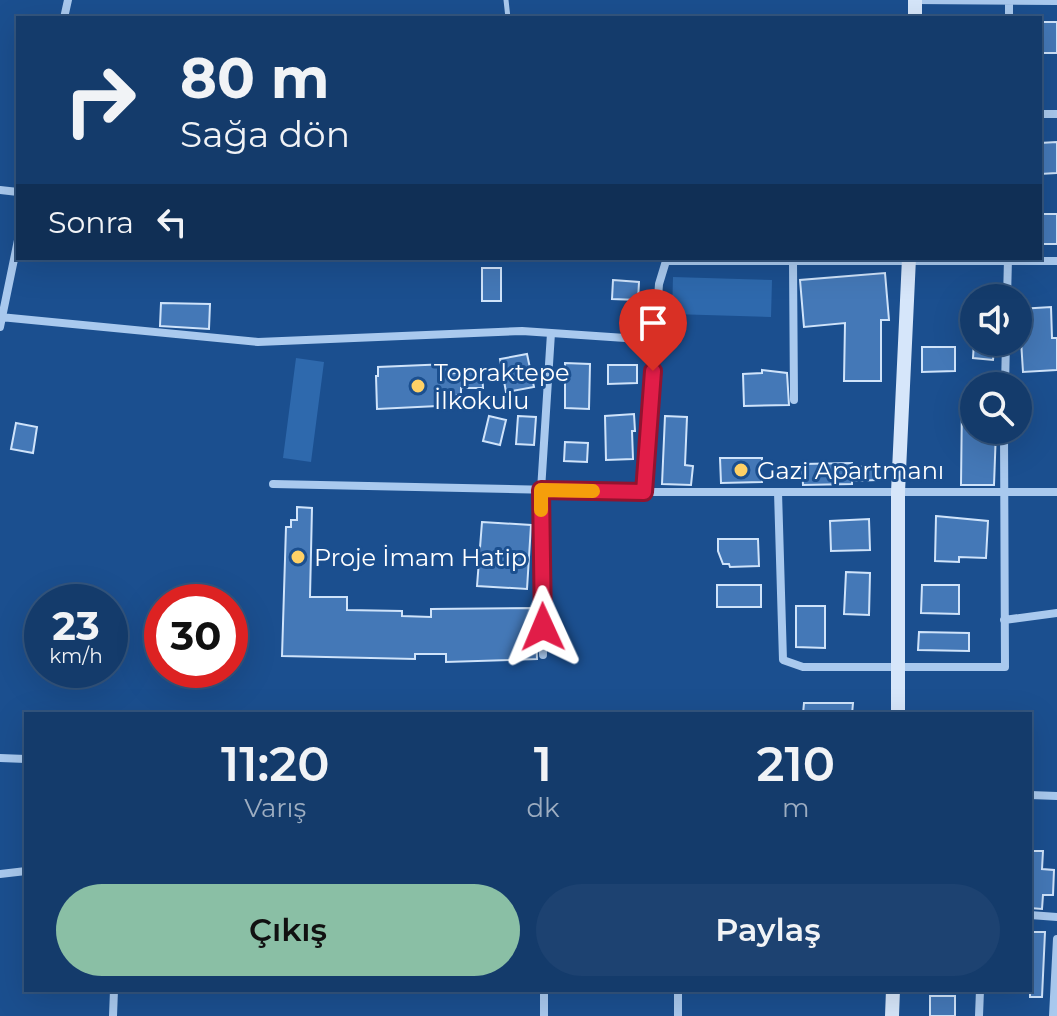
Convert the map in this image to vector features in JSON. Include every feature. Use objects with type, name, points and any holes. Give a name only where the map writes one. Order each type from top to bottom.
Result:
[{"type":"main road","points":[[898,712],[898,492],[908,260]]},
{"type":"main road","points":[[892,1016],[893,992]]},
{"type":"street","points":[[914,0],[1057,1]]},
{"type":"street","points":[[16,250],[1,321],[258,342],[522,331],[655,340]]},
{"type":"street","points":[[1007,284],[1008,260]]},
{"type":"street","points":[[644,492],[659,284],[666,261],[1057,261]]},
{"type":"street","points":[[793,262],[794,400]]},
{"type":"street","points":[[543,655],[541,490],[551,333]]},
{"type":"street","points":[[778,492],[783,660],[803,667],[1005,667],[1004,444]]},
{"type":"street","points":[[273,484],[644,492],[1057,492]]},
{"type":"street","points":[[1004,620],[1057,613]]},
{"type":"street","points":[[0,758],[24,759]]},
{"type":"street","points":[[1032,795],[1057,796]]},
{"type":"street","points":[[0,874],[24,871]]},
{"type":"street","points":[[1032,915],[1057,917]]},
{"type":"street","points":[[1053,1016],[1057,939]]},
{"type":"street","points":[[113,1016],[114,992]]},
{"type":"street","points":[[544,992],[544,1016]]},
{"type":"street","points":[[678,992],[678,1016]]},
{"type":"street","points":[[979,1016],[980,992]]},
{"type":"shaded area","points":[[673,277],[772,280],[771,317],[672,314]]},
{"type":"shaded area","points":[[296,358],[324,362],[311,462],[283,458]]},
{"type":"building","points":[[1042,22],[1057,22],[1057,53],[1042,53]]},
{"type":"building","points":[[1057,142],[1057,173],[1042,174],[1042,143]]},
{"type":"building","points":[[1042,214],[1057,214],[1057,244],[1042,244]]},
{"type":"building","points":[[482,268],[501,268],[501,301],[482,301]]},
{"type":"building","points":[[885,273],[889,320],[881,320],[881,381],[844,381],[845,323],[804,327],[800,280]]},
{"type":"building","points":[[613,280],[639,282],[638,300],[612,299]]},
{"type":"building","points":[[161,303],[210,304],[209,329],[160,326]]},
{"type":"building","points":[[1051,307],[1052,338],[1057,338],[1057,370],[1023,372],[1022,356],[1032,356],[1032,308]]},
{"type":"building","points":[[922,347],[955,347],[955,371],[922,372]]},
{"type":"building","points":[[527,354],[534,387],[506,392],[500,359]]},
{"type":"building","points":[[973,356],[993,356],[993,360]]},
{"type":"building","points":[[565,363],[590,364],[589,409],[565,408]]},
{"type":"building","name":"Topraktepe İlkokulu","points":[[448,364],[448,374],[482,370],[483,388],[461,388],[461,395],[457,395],[458,405],[377,409],[378,367]]},
{"type":"building","points":[[608,365],[637,365],[637,383],[608,384]]},
{"type":"building","points":[[762,370],[787,373],[789,405],[744,406],[743,374],[762,373]]},
{"type":"building","points":[[634,414],[633,459],[606,460],[605,416]]},
{"type":"building","points":[[489,416],[506,420],[500,445],[483,441]]},
{"type":"building","points":[[518,416],[536,417],[534,445],[516,444]]},
{"type":"building","points":[[665,416],[687,417],[685,465],[693,466],[691,485],[662,484]]},
{"type":"building","points":[[16,423],[37,427],[33,453],[11,449]]},
{"type":"building","points":[[565,442],[588,443],[587,462],[564,461]]},
{"type":"building","points":[[961,444],[995,444],[994,485],[961,485]]},
{"type":"building","name":"Gazi Apartmanı","points":[[720,458],[762,458],[762,482],[721,483]]},
{"type":"building","points":[[852,463],[852,467],[876,466],[876,480],[803,485],[802,464]]},
{"type":"building","points":[[297,507],[312,508],[310,597],[347,597],[347,610],[402,611],[402,616],[431,617],[431,609],[535,608],[537,659],[446,662],[446,654],[415,654],[415,659],[282,656],[286,527],[291,527],[291,520],[297,520]]},
{"type":"building","points":[[936,516],[988,521],[986,558],[959,557],[959,562],[935,561]]},
{"type":"building","points":[[869,519],[870,550],[831,551],[830,521]]},
{"type":"building","points":[[482,522],[531,525],[527,589],[477,586]]},
{"type":"building","points":[[718,539],[758,539],[759,566],[730,567],[723,564]]},
{"type":"building","points":[[846,572],[870,573],[869,615],[844,614]]},
{"type":"building","points":[[717,585],[761,585],[761,607],[717,607]]},
{"type":"building","points":[[922,585],[959,585],[959,614],[921,613]]},
{"type":"building","points":[[796,606],[825,606],[825,648],[796,647]]},
{"type":"building","points":[[919,632],[969,633],[969,651],[918,650]]},
{"type":"building","points":[[804,703],[853,703],[852,712],[803,712]]},
{"type":"building","points":[[1032,851],[1043,851],[1042,869],[1054,870],[1053,895],[1043,895],[1042,909],[1032,908]]},
{"type":"building","points":[[1032,932],[1045,932],[1042,997],[1030,997]]},
{"type":"building","points":[[930,996],[955,996],[955,1016],[930,1016]]},
{"type":"slow traffic","points":[[541,510],[541,490],[593,491]]},
{"type":"place","name":"Topraktepe İlkokulu","points":[[418,386]]},
{"type":"place","name":"Gazi Apartmanı","points":[[741,470]]},
{"type":"place","name":"Proje İmam Hatip","points":[[298,557]]},
{"type":"route","points":[[543,627],[541,490],[644,492],[653,371]]}]
